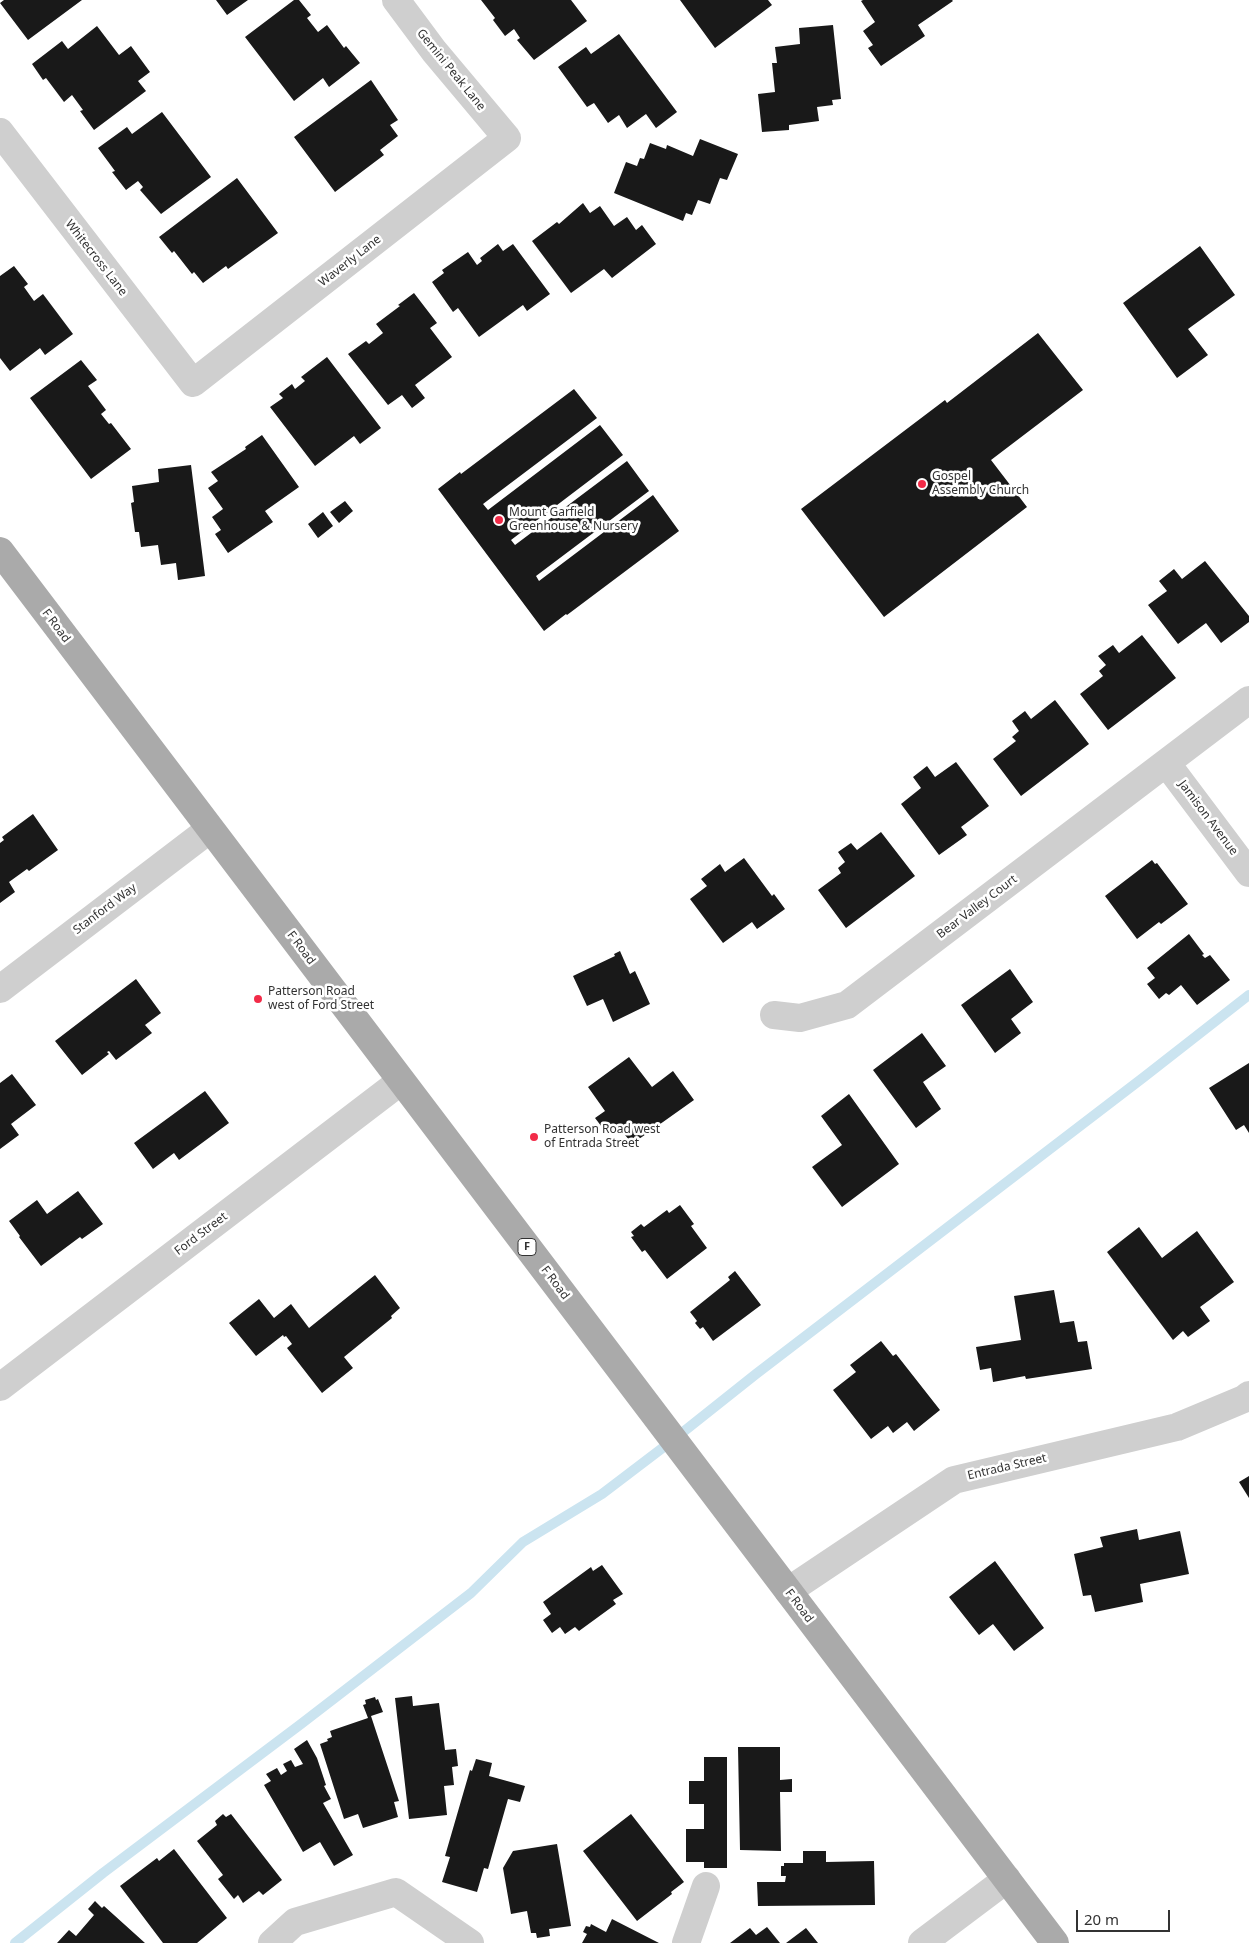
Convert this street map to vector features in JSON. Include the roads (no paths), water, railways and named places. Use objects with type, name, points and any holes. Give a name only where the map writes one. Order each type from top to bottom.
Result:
[{"type":"main road","name":"F Road","points":[[0,551],[1055,1943]]},
{"type":"street","name":"Gemini Peak Lane","points":[[396,0],[434,51],[507,138]]},
{"type":"street","name":"Whitecross Lane","points":[[0,132],[193,383]]},
{"type":"street","name":"Waverly Lane","points":[[193,383],[507,138]]},
{"type":"street","name":"Bear Valley Court","points":[[774,1015],[800,1018],[847,1005],[1249,700]]},
{"type":"street","name":"Jamison Avenue","points":[[1167,764],[1249,873]]},
{"type":"street","name":"Stanford Way","points":[[0,989],[210,829]]},
{"type":"street","name":"Ford Street","points":[[0,1387],[401,1081]]},
{"type":"street","name":"Entrada Street","points":[[788,1591],[954,1480],[1177,1427],[1249,1395]]},
{"type":"street","points":[[922,1943],[1007,1879]]},
{"type":"street","points":[[686,1943],[706,1886]]},
{"type":"street","points":[[272,1943],[295,1922],[396,1892],[470,1943]]},
{"type":"waterway","points":[[15,1943],[103,1873],[471,1593],[523,1542],[602,1494],[1249,995]]},
{"type":"place","name":"Gospel Assembly Church","points":[[922,484]]},
{"type":"place","name":"Mount Garfield Greenhouse & Nursery","points":[[499,520]]},
{"type":"place","name":"Patterson Road west of Ford Street","points":[[258,999]]},
{"type":"place","name":"Patterson Road west of Entrada Street","points":[[534,1137]]}]
